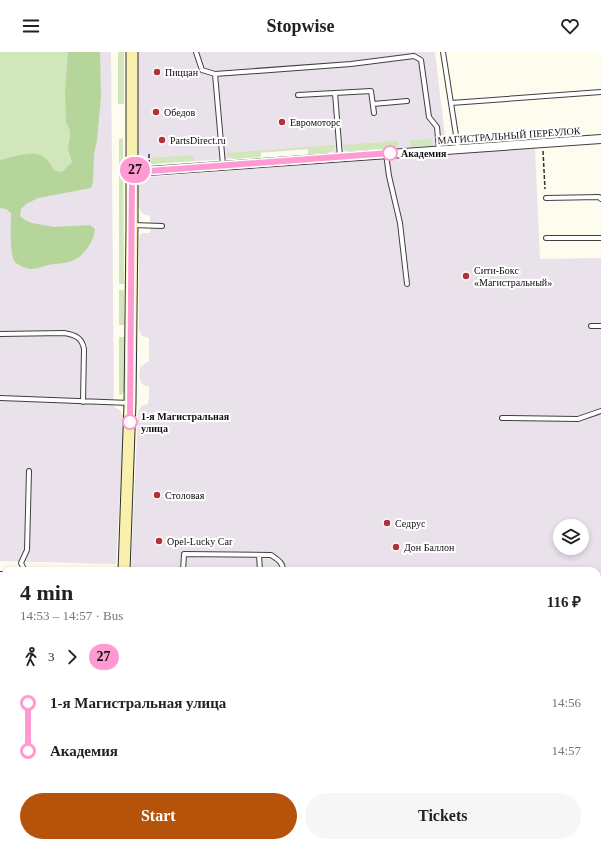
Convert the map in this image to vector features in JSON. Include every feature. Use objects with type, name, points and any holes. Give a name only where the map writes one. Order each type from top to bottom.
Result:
[{"type":"street","points":[[124,567],[130,403],[132,52]]},
{"type":"street","name":"МАГИСТРАЛЬНЫЙ ПЕРЕУЛОК","points":[[132,170],[149,171],[386,153],[601,139]]},
{"type":"lane","points":[[196,52],[202,70],[215,74],[351,64],[414,56],[421,60],[429,117],[437,127],[439,150]]},
{"type":"lane","points":[[443,52],[458,148]]},
{"type":"lane","points":[[215,74],[223,165]]},
{"type":"lane","points":[[298,95],[371,91],[374,113]]},
{"type":"lane","points":[[451,103],[601,92]]},
{"type":"lane","points":[[335,93],[340,157]]},
{"type":"lane","points":[[373,104],[406,101]]},
{"type":"lane","points":[[386,153],[389,176],[400,222],[407,284]]},
{"type":"lane","points":[[546,198],[599,196],[601,198]]},
{"type":"lane","points":[[132,226],[162,226]]},
{"type":"lane","points":[[546,238],[601,238]]},
{"type":"lane","points":[[591,326],[601,326]]},
{"type":"lane","points":[[0,334],[64,333],[79,337],[83,343],[84,349],[82,402]]},
{"type":"lane","points":[[0,398],[130,403]]},
{"type":"lane","points":[[502,418],[578,420],[601,411]]},
{"type":"lane","points":[[24,567],[22,563],[27,550],[29,471]]},
{"type":"lane","points":[[183,567],[184,554],[271,555],[280,561],[283,567]]},
{"type":"lane","points":[[259,555],[260,567]]},
{"type":"path","points":[[543,151],[545,189]]},
{"type":"path","points":[[149,154],[149,164]]},
{"type":"shaded area","points":[[0,52],[111,52],[114,407],[120,410],[124,418],[116,564],[0,561]]},
{"type":"shaded area","points":[[137,52],[435,52],[446,145],[308,154],[308,149],[261,153],[261,157],[149,164],[145,163],[141,160],[138,152]]},
{"type":"shaded area","points":[[535,148],[540,259],[601,258],[601,567],[131,567],[138,414],[141,406],[148,404],[149,397],[149,387],[142,384],[139,377],[140,367],[149,361],[149,338],[142,336],[139,330],[139,239],[141,234],[150,233],[150,216],[143,214],[138,206],[138,187],[142,180],[149,177]]},
{"type":"green space","points":[[0,52],[68,52],[65,93],[66,122],[69,128],[70,135],[68,149],[72,162],[62,172],[55,171],[46,159],[26,154],[0,160]]},
{"type":"green space","points":[[68,52],[100,52],[101,97],[97,140],[94,154],[93,182],[91,188],[38,198],[26,204],[21,209],[20,216],[32,223],[54,227],[90,225],[95,229],[91,242],[86,250],[73,261],[36,269],[29,269],[18,264],[13,259],[11,246],[11,213],[6,209],[0,208],[0,160],[20,155],[36,154],[45,158],[55,171],[62,172],[72,162],[68,149],[70,135],[69,128],[66,122],[65,93]]},
{"type":"green space","points":[[118,52],[124,52],[124,104],[118,104]]},
{"type":"green space","points":[[123,138],[124,284],[119,284],[119,139]]},
{"type":"green space","points":[[432,139],[433,146],[411,147],[410,140]]},
{"type":"green space","points":[[398,141],[398,148],[349,151],[344,149],[342,145]]},
{"type":"green space","points":[[336,145],[331,151],[320,154],[308,154],[308,149],[261,152],[261,157],[233,159],[226,153]]},
{"type":"green space","points":[[193,155],[194,161],[151,164],[151,158]]},
{"type":"green space","points":[[119,290],[124,290],[124,325],[119,325]]},
{"type":"green space","points":[[119,337],[124,337],[124,391],[121,395],[119,394]]},
{"type":"bus line","name":"27","points":[[130,422],[132,170],[149,171],[390,153]]},
{"type":"place","name":"Пиццан","points":[[157,72]]},
{"type":"place","name":"Обедов","points":[[156,112]]},
{"type":"place","name":"Евромоторс","points":[[282,122]]},
{"type":"place","name":"PartsDirect.ru","points":[[162,140]]},
{"type":"place","name":"Академия","points":[[390,153]]},
{"type":"place","name":"Сити-Бокс «Магистральный»","points":[[466,276]]},
{"type":"place","name":"1-я Магистральная улица","points":[[130,422]]},
{"type":"place","name":"Столовая","points":[[157,495]]},
{"type":"place","name":"Седрус","points":[[387,523]]},
{"type":"place","name":"Opel-Lucky Car","points":[[159,541]]},
{"type":"place","name":"Дон Баллон","points":[[396,547]]}]
